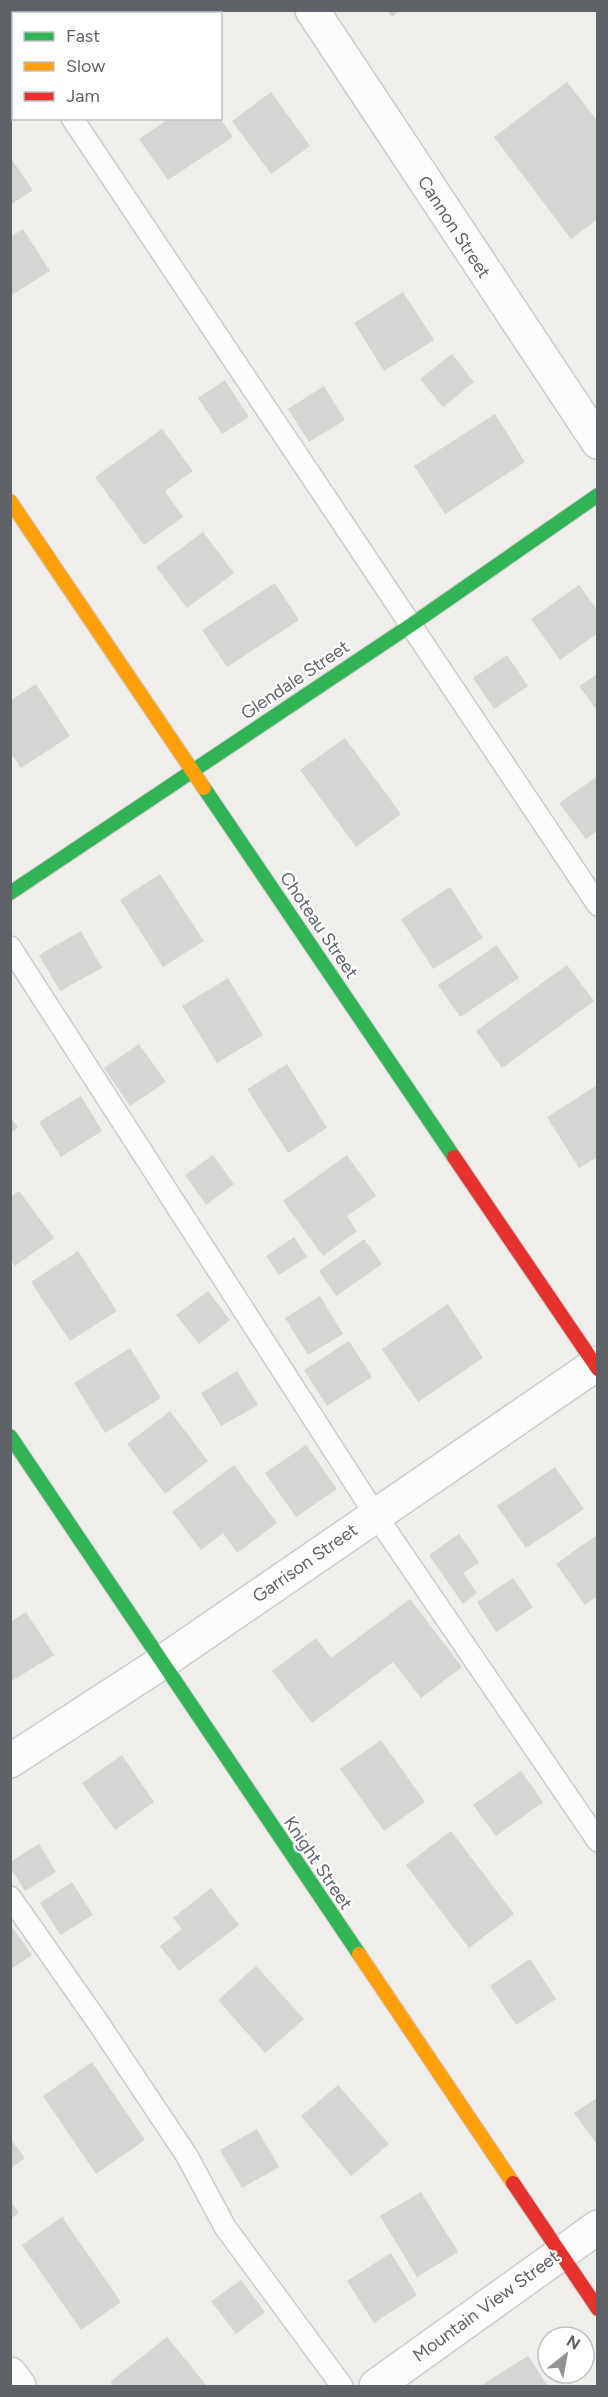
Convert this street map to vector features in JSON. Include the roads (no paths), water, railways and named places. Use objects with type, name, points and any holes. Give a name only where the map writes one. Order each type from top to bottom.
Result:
[{"type":"street","name":"Cannon Street","points":[[312,10],[597,442]]},
{"type":"street","name":"Glendale Street","points":[[10,893],[411,625],[597,495]]},
{"type":"street","name":"Choteau Street","points":[[10,501],[597,1366]]},
{"type":"street","name":"Garrison Street","points":[[10,1761],[161,1663],[375,1514],[597,1366]]},
{"type":"street","name":"Knight Street","points":[[10,1436],[597,2309]]},
{"type":"street","name":"Mountain View Street","points":[[376,2386],[597,2227]]},
{"type":"street","points":[[10,2374],[18,2386]]},
{"type":"lane","points":[[73,120],[597,905]]},
{"type":"lane","points":[[10,947],[375,1514],[597,1841]]},
{"type":"lane","points":[[10,1897],[97,2021],[187,2156],[225,2227],[342,2386]]}]
